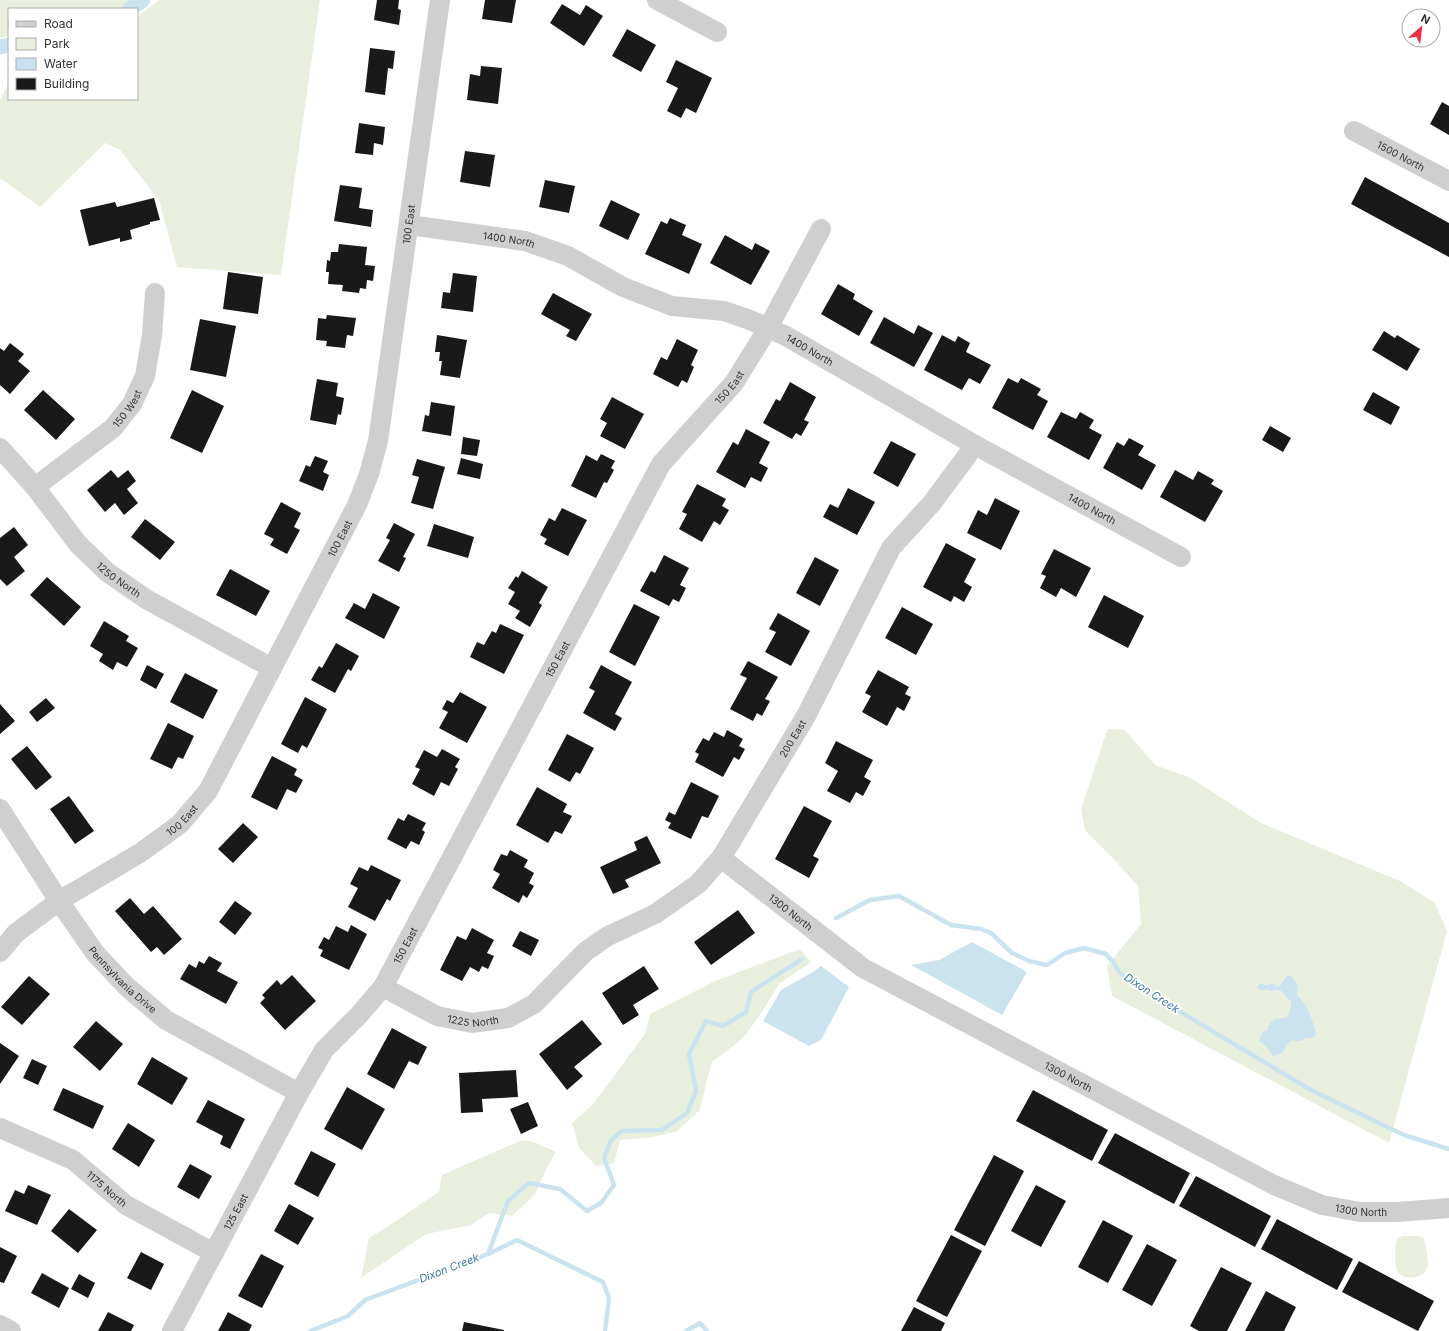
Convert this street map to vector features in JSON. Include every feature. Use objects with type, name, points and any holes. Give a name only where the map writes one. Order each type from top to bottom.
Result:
[{"type":"street","name":"100 East","points":[[0,952],[16,933],[59,901],[140,853],[180,824],[208,791],[357,505],[369,474],[378,441],[440,0]]},
{"type":"street","points":[[657,0],[717,32]]},
{"type":"street","name":"1500 North","points":[[1354,130],[1449,181]]},
{"type":"street","name":"1400 North","points":[[409,225],[525,241],[568,256],[623,287],[672,306],[724,311],[750,320],[786,336],[975,446],[1181,558]]},
{"type":"street","name":"150 East","points":[[298,1093],[324,1050],[359,1016],[383,987],[661,464],[734,383],[768,328],[821,229]]},
{"type":"street","name":"150 West","points":[[35,487],[113,428],[132,404],[145,376],[152,335],[155,293]]},
{"type":"street","name":"200 East","points":[[556,980],[586,951],[608,936],[655,914],[698,884],[721,858],[806,716],[891,548],[932,503],[975,446]]},
{"type":"street","name":"1250 North","points":[[0,448],[35,487],[78,544],[107,572],[146,599],[272,668]]},
{"type":"street","name":"Pennsylvania Drive","points":[[0,809],[59,901],[95,953],[127,987],[166,1020],[298,1093]]},
{"type":"street","name":"1300 North","points":[[721,858],[863,968],[1274,1185],[1322,1205],[1360,1212],[1397,1212],[1449,1208]]},
{"type":"street","name":"1225 North","points":[[383,987],[437,1016],[472,1023],[508,1018],[534,1004],[556,980]]},
{"type":"street","name":"125 East","points":[[172,1331],[298,1093]]},
{"type":"street","name":"1175 North","points":[[0,1128],[74,1160],[126,1205],[214,1253]]},
{"type":"street","points":[[0,1325],[11,1331]]},
{"type":"green space","points":[[0,0],[133,0],[122,8],[8,8],[8,36],[0,38]]},
{"type":"green space","points":[[159,0],[320,0],[281,275],[177,267],[159,200],[120,150],[105,143],[40,207],[0,178],[0,100],[8,85],[8,100],[138,100],[138,16]]},
{"type":"green space","points":[[1108,729],[1125,730],[1155,765],[1191,778],[1261,823],[1400,881],[1434,902],[1447,931],[1389,1143],[1112,996],[1107,966],[1141,924],[1138,886],[1085,830],[1081,810]],"holes":[[[1288,975],[1298,987],[1297,995],[1310,1013],[1316,1034],[1305,1038],[1292,1040],[1286,1045],[1268,1048],[1259,1041],[1279,1017],[1285,1018],[1287,1016],[1290,1011],[1291,1002],[1280,990],[1270,991],[1260,983],[1278,987]]]},
{"type":"green space","points":[[800,949],[811,962],[780,983],[758,1018],[742,1039],[712,1062],[700,1110],[676,1132],[647,1138],[620,1140],[614,1163],[597,1166],[579,1148],[572,1123],[594,1103],[645,1034],[650,1014],[715,981]]},
{"type":"green space","points":[[522,1140],[534,1142],[556,1152],[547,1167],[535,1194],[512,1216],[489,1213],[471,1225],[426,1234],[361,1278],[369,1238],[439,1192],[442,1175]]},
{"type":"green space","points":[[1403,1236],[1417,1236],[1423,1237],[1424,1239],[1428,1266],[1422,1275],[1407,1278],[1399,1274],[1397,1270],[1395,1259],[1396,1242],[1397,1239]]},
{"type":"water","points":[[972,942],[1027,972],[1002,1015],[911,965],[939,960]]},
{"type":"water","points":[[821,966],[849,987],[821,1040],[809,1046],[763,1021],[781,990]]},
{"type":"water","points":[[1288,975],[1293,977],[1298,987],[1297,995],[1310,1013],[1316,1034],[1313,1038],[1305,1038],[1302,1041],[1292,1040],[1286,1045],[1282,1053],[1273,1056],[1268,1048],[1259,1041],[1263,1031],[1267,1031],[1269,1025],[1275,1019],[1285,1018],[1287,1016],[1290,1011],[1291,1002],[1280,990],[1270,991],[1267,989],[1262,991],[1257,988],[1260,983],[1267,985],[1272,983],[1278,987]]},
{"type":"building","points":[[377,0],[399,0],[398,9],[401,10],[399,25],[374,20]]},
{"type":"building","points":[[485,0],[516,0],[512,23],[482,19]]},
{"type":"building","points":[[562,4],[580,15],[586,5],[603,16],[584,46],[550,23]]},
{"type":"building","points":[[627,29],[656,45],[641,72],[612,56]]},
{"type":"building","points":[[370,48],[395,51],[393,69],[388,68],[385,95],[365,92]]},
{"type":"building","points":[[676,60],[712,78],[696,113],[686,108],[681,118],[667,111],[678,88],[666,82]]},
{"type":"building","points":[[481,66],[502,68],[498,104],[467,100],[470,74],[480,76]]},
{"type":"building","points":[[1442,102],[1449,106],[1449,135],[1430,124]]},
{"type":"building","points":[[359,123],[385,127],[383,145],[374,143],[373,155],[355,153]]},
{"type":"building","points":[[465,151],[495,155],[490,187],[460,182]]},
{"type":"building","points":[[1365,177],[1449,223],[1449,257],[1351,204]]},
{"type":"building","points":[[545,180],[575,186],[569,213],[539,207]]},
{"type":"building","points":[[340,185],[362,188],[359,208],[373,210],[371,227],[334,221]]},
{"type":"building","points":[[154,198],[160,220],[150,222],[150,224],[130,230],[132,239],[120,242],[120,238],[89,246],[80,210],[115,202],[117,207]]},
{"type":"building","points":[[611,200],[640,214],[628,240],[599,226]]},
{"type":"building","points":[[670,218],[686,225],[682,235],[702,244],[689,274],[645,254],[661,221],[667,224]]},
{"type":"building","points":[[725,235],[752,250],[755,243],[770,251],[751,285],[710,263]]},
{"type":"building","points":[[339,244],[367,247],[365,265],[375,266],[373,281],[367,280],[366,289],[360,288],[359,293],[342,291],[343,285],[328,284],[329,272],[326,272],[327,260],[330,261],[331,252],[338,252]]},
{"type":"building","points":[[228,272],[263,277],[258,314],[223,309]]},
{"type":"building","points":[[453,273],[477,276],[473,312],[441,308],[443,292],[450,293]]},
{"type":"building","points":[[838,284],[855,294],[853,299],[873,311],[859,336],[821,314]]},
{"type":"building","points":[[553,293],[592,314],[576,341],[566,336],[570,330],[541,314]]},
{"type":"building","points":[[327,315],[356,318],[353,336],[347,335],[345,348],[326,346],[327,341],[316,340],[318,318],[326,319]]},
{"type":"building","points":[[884,317],[914,334],[918,325],[933,333],[914,367],[870,343]]},
{"type":"building","points":[[200,319],[236,326],[226,377],[190,370]]},
{"type":"building","points":[[1384,331],[1395,338],[1397,335],[1420,349],[1407,371],[1372,350]]},
{"type":"building","points":[[437,335],[467,340],[460,378],[440,375],[442,361],[439,361],[440,352],[435,352]]},
{"type":"building","points":[[942,335],[955,342],[958,336],[970,343],[966,352],[991,365],[980,384],[969,378],[962,390],[924,370]]},
{"type":"building","points":[[677,339],[698,350],[691,365],[694,367],[687,383],[682,380],[678,387],[653,374],[661,357],[667,360]]},
{"type":"building","points":[[10,343],[24,354],[18,361],[30,371],[10,394],[0,385],[0,348],[4,351]]},
{"type":"building","points":[[1008,378],[1018,383],[1021,378],[1041,389],[1037,395],[1048,401],[1033,430],[992,408]]},
{"type":"building","points":[[317,379],[338,383],[336,396],[344,398],[341,415],[338,414],[336,425],[310,420]]},
{"type":"building","points":[[790,382],[816,397],[804,420],[809,422],[801,436],[796,433],[792,439],[763,423],[776,399],[780,401]]},
{"type":"building","points":[[43,390],[75,419],[56,440],[24,410]]},
{"type":"building","points":[[192,390],[224,406],[202,453],[170,438]]},
{"type":"building","points":[[1373,392],[1400,407],[1391,425],[1363,410]]},
{"type":"building","points":[[612,397],[644,414],[625,449],[600,436],[607,423],[600,419]]},
{"type":"building","points":[[431,402],[455,406],[451,436],[422,431],[425,415],[429,416]]},
{"type":"building","points":[[1061,412],[1076,419],[1080,412],[1094,420],[1089,428],[1102,435],[1089,460],[1047,437]]},
{"type":"building","points":[[1270,426],[1291,438],[1283,452],[1262,440]]},
{"type":"building","points":[[746,429],[770,442],[759,463],[768,468],[761,482],[751,477],[745,488],[716,472],[733,442],[738,445]]},
{"type":"building","points":[[463,437],[480,440],[477,456],[461,454]]},
{"type":"building","points":[[1129,438],[1144,446],[1138,455],[1156,465],[1142,490],[1103,468],[1117,442],[1124,446]]},
{"type":"building","points":[[891,441],[916,454],[898,487],[873,473]]},
{"type":"building","points":[[601,454],[615,461],[611,468],[614,470],[607,483],[604,482],[596,498],[571,486],[586,455],[597,461]]},
{"type":"building","points":[[315,456],[328,461],[323,472],[329,475],[323,491],[299,481],[306,465],[310,467]]},
{"type":"building","points":[[461,458],[483,464],[480,479],[457,474]]},
{"type":"building","points":[[417,459],[445,467],[433,509],[411,503],[419,477],[412,475]]},
{"type":"building","points":[[111,470],[118,478],[128,470],[136,481],[127,489],[138,503],[124,515],[115,503],[105,512],[87,490]]},
{"type":"building","points":[[1175,470],[1193,480],[1198,471],[1214,480],[1211,484],[1223,491],[1205,522],[1160,497]]},
{"type":"building","points":[[697,484],[726,499],[722,506],[729,510],[720,525],[714,521],[702,542],[679,529],[687,514],[682,512]]},
{"type":"building","points":[[848,488],[875,502],[857,535],[823,517],[830,504],[838,508]]},
{"type":"building","points":[[995,498],[1020,511],[1001,550],[967,533],[978,510],[987,515]]},
{"type":"building","points":[[281,502],[301,513],[294,527],[300,530],[287,554],[270,545],[274,539],[264,534]]},
{"type":"building","points":[[562,508],[587,520],[568,556],[544,544],[547,539],[540,535],[549,518],[555,521]]},
{"type":"building","points":[[145,519],[175,542],[160,560],[131,537]]},
{"type":"building","points":[[394,523],[415,534],[403,557],[406,558],[399,572],[378,561],[390,540],[386,538]]},
{"type":"building","points":[[434,524],[474,537],[468,558],[427,546]]},
{"type":"building","points":[[14,527],[28,545],[14,557],[25,571],[7,586],[0,579],[0,538]]},
{"type":"building","points":[[946,543],[976,559],[964,582],[972,587],[964,602],[954,596],[951,602],[923,587]]},
{"type":"building","points":[[1054,549],[1091,568],[1076,597],[1061,588],[1056,597],[1040,588],[1046,576],[1041,574]]},
{"type":"building","points":[[664,555],[689,568],[680,585],[686,588],[679,602],[673,599],[669,606],[640,591],[651,571],[655,573]]},
{"type":"building","points":[[815,557],[839,570],[820,606],[796,593]]},
{"type":"building","points":[[230,569],[270,591],[256,616],[216,595]]},
{"type":"building","points":[[522,571],[548,587],[539,603],[542,605],[530,627],[515,618],[520,611],[508,604],[515,592],[508,588],[516,576],[518,578]]},
{"type":"building","points":[[47,577],[81,607],[64,626],[30,595]]},
{"type":"building","points":[[373,593],[400,607],[384,639],[345,618],[354,603],[365,609]]},
{"type":"building","points":[[1104,595],[1144,616],[1128,648],[1088,627]]},
{"type":"building","points":[[634,604],[660,617],[635,666],[609,652]]},
{"type":"building","points":[[902,607],[933,624],[916,655],[885,638]]},
{"type":"building","points":[[778,613],[810,631],[791,666],[765,652],[776,632],[769,629]]},
{"type":"building","points":[[104,621],[129,636],[126,641],[138,648],[127,667],[117,662],[113,670],[99,661],[103,654],[90,646]]},
{"type":"building","points":[[500,624],[524,635],[504,674],[470,657],[477,642],[484,645],[492,631],[496,633]]},
{"type":"building","points":[[336,643],[359,656],[351,671],[348,669],[335,693],[311,680],[319,666],[322,668]]},
{"type":"building","points":[[748,661],[778,677],[765,699],[770,701],[762,716],[757,713],[753,721],[730,709],[747,678],[740,675]]},
{"type":"building","points":[[147,665],[164,674],[156,689],[140,680]]},
{"type":"building","points":[[601,665],[632,682],[615,714],[622,718],[615,731],[583,713],[595,691],[589,688]]},
{"type":"building","points":[[878,670],[909,687],[905,694],[911,697],[904,711],[897,707],[887,726],[862,712],[871,696],[865,693]]},
{"type":"building","points":[[185,673],[218,690],[203,719],[170,702]]},
{"type":"building","points":[[460,692],[487,707],[467,743],[439,728],[448,712],[442,709],[447,700],[453,703]]},
{"type":"building","points":[[305,697],[327,709],[307,748],[302,745],[298,753],[281,744]]},
{"type":"building","points":[[46,698],[55,708],[37,722],[29,712]]},
{"type":"building","points":[[0,704],[15,721],[0,734]]},
{"type":"building","points":[[168,723],[194,736],[183,759],[178,757],[172,769],[150,759]]},
{"type":"building","points":[[727,730],[743,739],[739,746],[745,749],[739,760],[734,757],[723,777],[695,762],[699,754],[695,752],[703,738],[709,741],[714,732],[724,737]]},
{"type":"building","points":[[567,734],[594,748],[580,774],[576,772],[570,782],[548,770]]},
{"type":"building","points":[[836,741],[873,760],[864,777],[871,781],[863,796],[856,792],[850,803],[827,791],[838,771],[825,763]]},
{"type":"building","points":[[27,746],[52,777],[36,790],[11,759]]},
{"type":"building","points":[[442,749],[460,759],[455,767],[458,769],[449,786],[441,782],[434,796],[412,784],[420,769],[415,767],[424,750],[437,757]]},
{"type":"building","points":[[272,756],[297,769],[294,775],[303,780],[296,793],[287,789],[277,810],[251,797]]},
{"type":"building","points":[[691,782],[719,796],[708,818],[702,816],[691,839],[668,828],[671,823],[665,820],[669,812],[675,815]]},
{"type":"building","points":[[537,787],[567,804],[563,812],[572,816],[562,834],[555,831],[548,843],[516,825]]},
{"type":"building","points":[[69,796],[94,831],[75,844],[50,809]]},
{"type":"building","points":[[804,806],[832,821],[813,856],[819,859],[809,878],[775,859]]},
{"type":"building","points":[[408,814],[426,823],[422,830],[425,832],[419,845],[411,841],[406,849],[387,839],[398,818],[404,821]]},
{"type":"building","points":[[243,823],[258,837],[233,863],[218,849]]},
{"type":"building","points":[[647,836],[661,863],[625,880],[629,887],[613,894],[600,867],[637,850],[634,842]]},
{"type":"building","points":[[510,850],[528,860],[524,867],[534,873],[529,883],[534,886],[527,898],[523,895],[519,903],[492,888],[500,874],[493,870],[501,854],[507,856]]},
{"type":"building","points":[[371,865],[401,880],[390,901],[387,899],[375,921],[348,907],[358,888],[350,884],[359,867],[368,871]]},
{"type":"building","points":[[130,898],[144,914],[153,906],[182,939],[164,955],[157,947],[151,952],[115,911]]},
{"type":"building","points":[[235,901],[252,913],[235,935],[219,922]]},
{"type":"building","points":[[738,910],[755,933],[711,965],[694,942]]},
{"type":"building","points":[[351,925],[367,934],[349,970],[320,956],[323,950],[318,948],[324,937],[329,940],[336,926],[348,932]]},
{"type":"building","points":[[472,928],[494,940],[487,953],[494,956],[488,969],[482,966],[479,972],[470,967],[462,981],[440,970],[457,936],[466,940]]},
{"type":"building","points":[[520,931],[539,940],[531,956],[512,946]]},
{"type":"building","points":[[209,956],[222,963],[217,971],[238,982],[226,1004],[180,979],[189,964],[196,968],[199,961],[204,964]]},
{"type":"building","points":[[644,966],[659,989],[633,1005],[639,1015],[623,1025],[602,993]]},
{"type":"building","points":[[292,975],[316,1001],[285,1030],[260,1003],[265,998],[262,995],[277,980],[281,985]]},
{"type":"building","points":[[29,976],[50,994],[22,1025],[1,1007]]},
{"type":"building","points":[[582,1020],[602,1044],[574,1067],[583,1076],[567,1090],[539,1054]]},
{"type":"building","points":[[96,1021],[123,1044],[100,1071],[73,1047]]},
{"type":"building","points":[[392,1028],[427,1047],[418,1065],[409,1061],[394,1089],[367,1074]]},
{"type":"building","points":[[0,1043],[19,1056],[0,1084]]},
{"type":"building","points":[[152,1057],[188,1078],[172,1105],[137,1084]]},
{"type":"building","points":[[32,1059],[47,1066],[38,1085],[23,1078]]},
{"type":"building","points":[[516,1070],[518,1097],[482,1099],[483,1112],[461,1113],[459,1073]]},
{"type":"building","points":[[347,1087],[385,1109],[362,1150],[324,1129]]},
{"type":"building","points":[[63,1088],[104,1106],[93,1129],[53,1110]]},
{"type":"building","points":[[1033,1090],[1108,1130],[1092,1161],[1016,1121]]},
{"type":"building","points":[[208,1100],[245,1119],[230,1149],[220,1144],[223,1136],[196,1122]]},
{"type":"building","points":[[528,1102],[538,1126],[521,1134],[510,1109]]},
{"type":"building","points":[[128,1123],[155,1140],[139,1167],[112,1149]]},
{"type":"building","points":[[1115,1133],[1190,1173],[1174,1204],[1098,1163]]},
{"type":"building","points":[[311,1151],[336,1164],[318,1197],[294,1184]]},
{"type":"building","points":[[994,1155],[1024,1171],[985,1246],[954,1230]]},
{"type":"building","points":[[190,1164],[212,1176],[199,1199],[177,1187]]},
{"type":"building","points":[[1196,1176],[1271,1216],[1255,1247],[1179,1206]]},
{"type":"building","points":[[28,1185],[51,1195],[37,1225],[5,1211],[15,1190],[24,1194]]},
{"type":"building","points":[[1036,1185],[1066,1201],[1041,1247],[1011,1231]]},
{"type":"building","points":[[289,1204],[314,1218],[298,1245],[274,1231]]},
{"type":"building","points":[[69,1209],[97,1230],[78,1253],[51,1231]]},
{"type":"building","points":[[1277,1219],[1353,1259],[1337,1290],[1261,1249]]},
{"type":"building","points":[[1103,1220],[1133,1236],[1108,1283],[1078,1267]]},
{"type":"building","points":[[951,1235],[982,1251],[947,1317],[916,1301]]},
{"type":"building","points":[[1147,1244],[1177,1260],[1152,1306],[1122,1290]]},
{"type":"building","points":[[0,1247],[17,1256],[4,1283],[0,1282]]},
{"type":"building","points":[[141,1252],[164,1264],[151,1290],[127,1278]]},
{"type":"building","points":[[261,1254],[284,1266],[262,1308],[238,1296]]},
{"type":"building","points":[[1359,1261],[1434,1301],[1418,1331],[1342,1292]]},
{"type":"building","points":[[1221,1267],[1252,1283],[1227,1331],[1199,1331],[1190,1326]]},
{"type":"building","points":[[42,1273],[69,1288],[59,1308],[31,1293]]},
{"type":"building","points":[[79,1274],[95,1283],[88,1298],[71,1289]]},
{"type":"building","points":[[1266,1291],[1296,1307],[1284,1331],[1245,1331]]},
{"type":"building","points":[[914,1307],[945,1323],[941,1331],[901,1331]]},
{"type":"building","points":[[108,1312],[134,1325],[131,1331],[98,1331]]},
{"type":"building","points":[[228,1312],[252,1325],[249,1331],[218,1331]]},
{"type":"building","points":[[464,1322],[504,1330],[504,1331],[462,1331]]},
{"type":"waterway","points":[[131,8],[143,0]]},
{"type":"waterway","points":[[0,47],[8,45]]},
{"type":"waterway","name":"Dixon Creek","points":[[836,918],[870,900],[899,896],[951,925],[981,929],[991,933],[1012,953],[1029,961],[1047,965],[1065,953],[1084,948],[1106,954],[1114,963],[1119,972],[1135,985],[1311,1090],[1404,1135],[1449,1149]]},
{"type":"waterway","name":"Dixon Creek","points":[[310,1331],[348,1316],[365,1300],[488,1254],[508,1201],[529,1183],[560,1189],[587,1211],[601,1203],[614,1185],[604,1158],[611,1140],[622,1131],[662,1130],[687,1113],[696,1091],[689,1054],[706,1021],[723,1026],[746,1012],[751,992],[802,959]]},
{"type":"waterway","points":[[488,1254],[517,1240],[603,1282],[609,1298],[605,1331]]},
{"type":"waterway","points":[[686,1331],[700,1323],[707,1331]]}]
